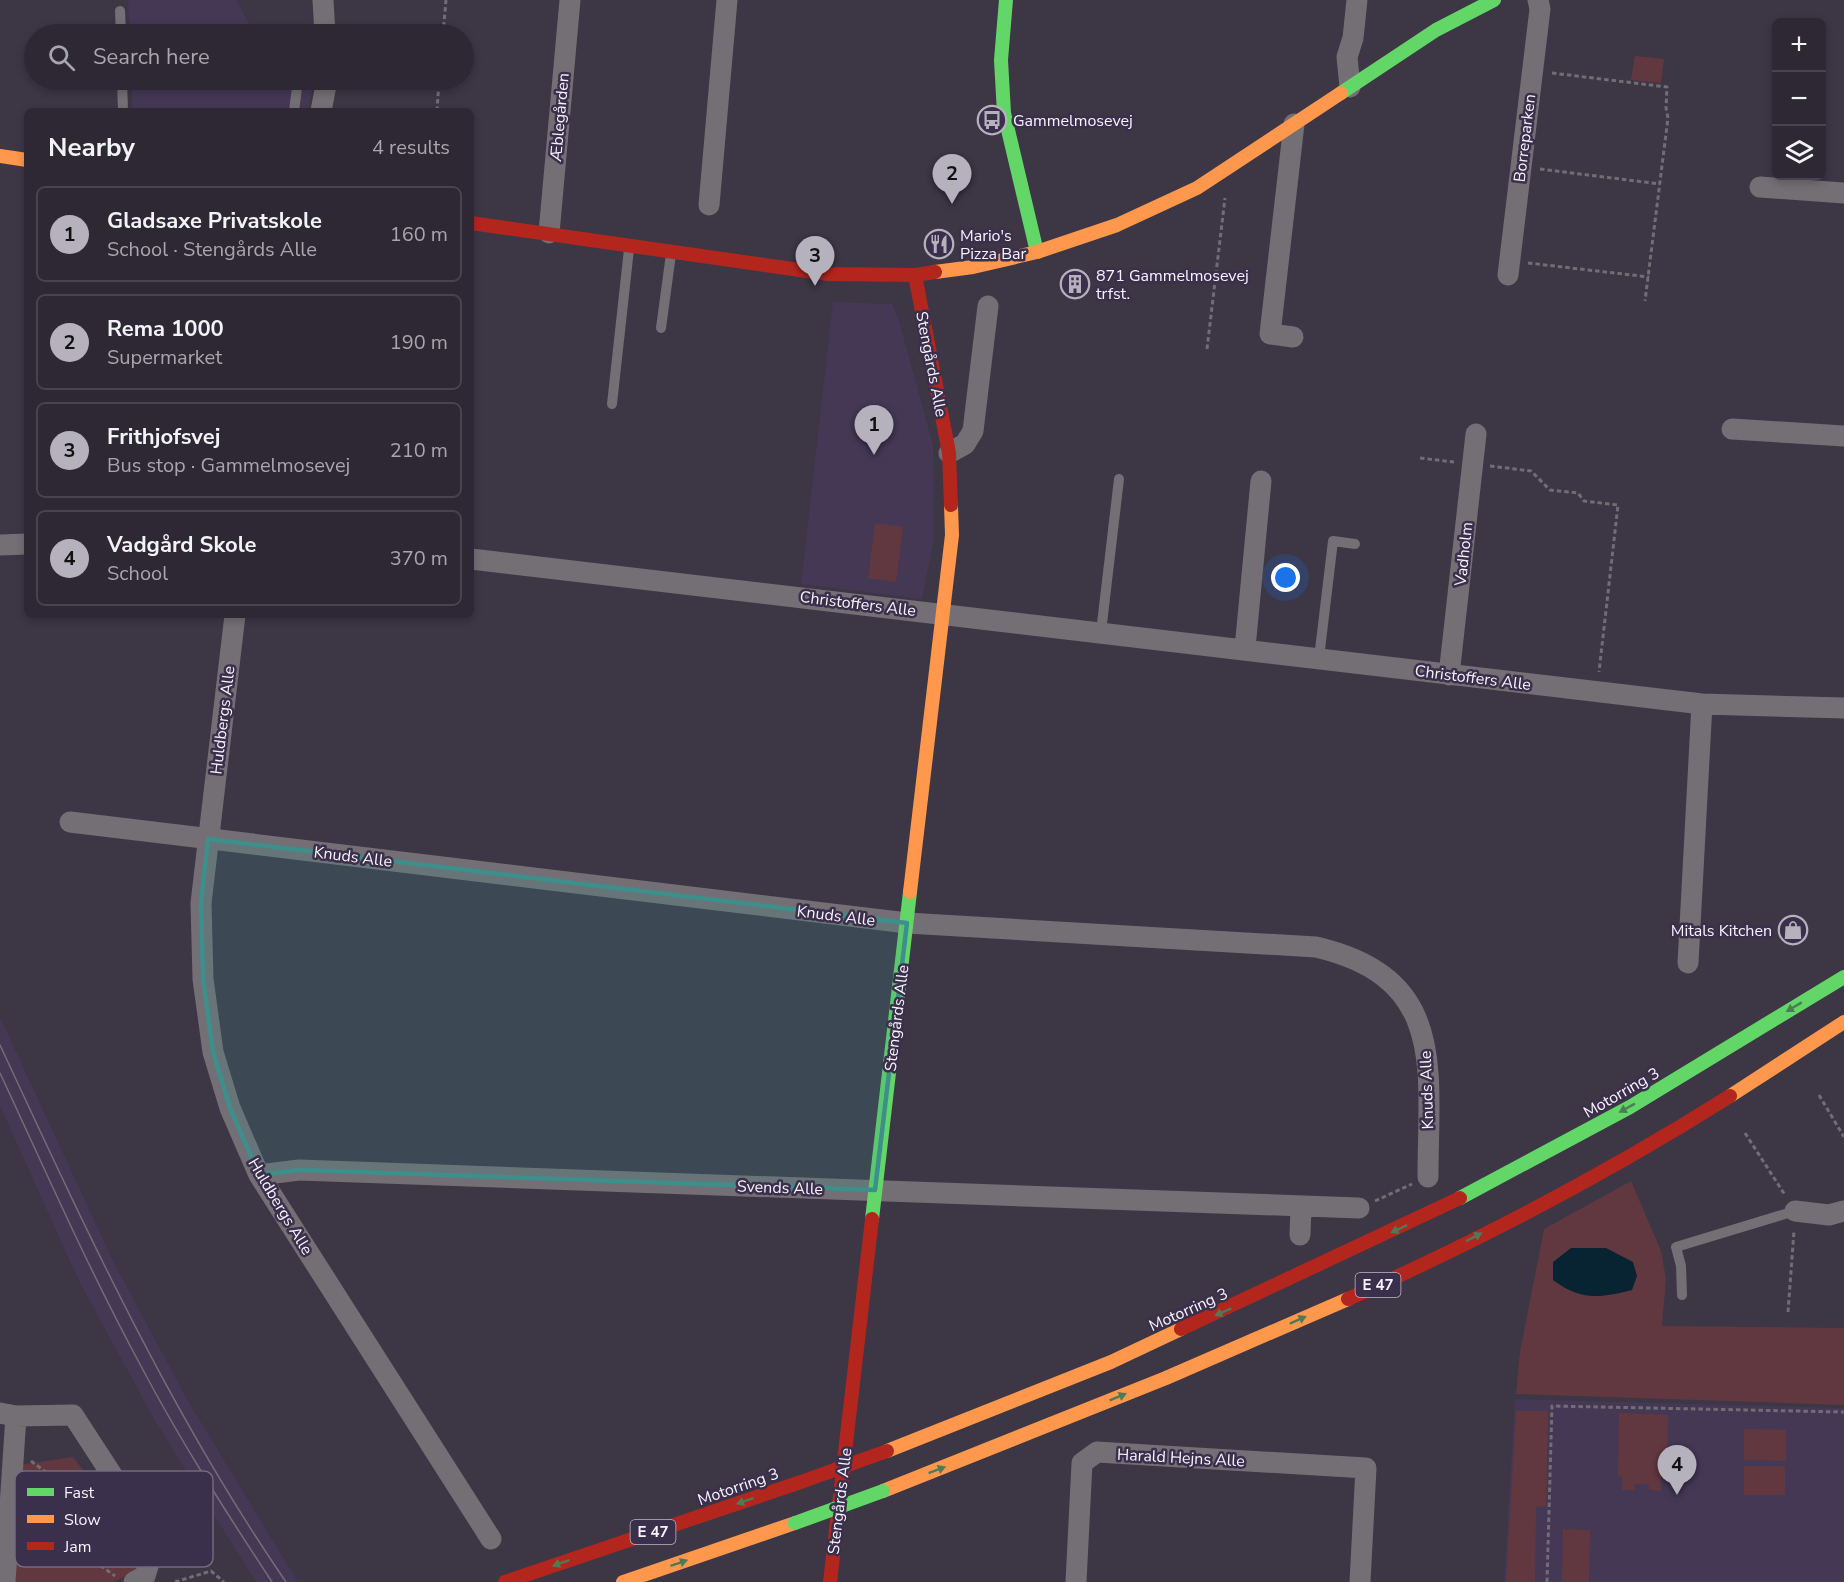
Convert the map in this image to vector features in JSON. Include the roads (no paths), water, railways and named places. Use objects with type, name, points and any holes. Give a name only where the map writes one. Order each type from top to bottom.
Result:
[{"type":"main road","points":[[1006,0],[1001,60],[1004,113],[1037,252]]},
{"type":"main road","points":[[474,223],[828,274],[915,275],[973,267],[1037,252],[1117,225],[1197,188],[1222,174],[1436,30],[1494,0]]},
{"type":"main road","points":[[0,156],[24,160]]},
{"type":"main road","name":"Stengårds Alle","points":[[830,1582],[952,535],[949,453],[915,275]]},
{"type":"main road","name":"Motorring 3","points":[[505,1582],[887,1451],[1112,1362],[1436,1211],[1630,1107],[1844,977]]},
{"type":"main road","name":"E 47","points":[[623,1582],[883,1491],[1169,1377],[1399,1276],[1626,1159],[1844,1022]]},
{"type":"street","points":[[323,0],[325,24]]},
{"type":"street","name":"Æblegården","points":[[549,233],[570,0]]},
{"type":"street","points":[[710,205],[727,0]]},
{"type":"street","points":[[1350,87],[1347,57],[1353,38],[1357,0]]},
{"type":"street","name":"Borreparken","points":[[1509,268],[1540,9],[1538,0]]},
{"type":"street","points":[[322,108],[325,90]]},
{"type":"street","points":[[1293,337],[1270,334],[1294,124]]},
{"type":"street","points":[[1760,187],[1844,193]]},
{"type":"street","name":"Stengårds Alle","points":[[949,453],[965,444],[973,431],[988,306]]},
{"type":"street","points":[[1732,429],[1844,436]]},
{"type":"street","name":"Vadholm","points":[[1449,675],[1476,434]]},
{"type":"street","points":[[1245,648],[1261,481]]},
{"type":"street","points":[[0,545],[24,544]]},
{"type":"street","name":"Christoffers Alle","points":[[474,559],[1245,648],[1449,675],[1702,704],[1844,708]]},
{"type":"street","name":"Huldbergs Alle","points":[[235,618],[201,903],[202,979],[213,1052],[230,1108],[259,1175],[491,1539]]},
{"type":"street","points":[[1688,963],[1702,704]]},
{"type":"street","name":"Knuds Alle","points":[[70,822],[907,923],[1316,947],[1347,954],[1395,986],[1411,1007],[1423,1033],[1428,1062],[1428,1178]]},
{"type":"street","name":"Svends Alle","points":[[259,1175],[299,1170],[1359,1208]]},
{"type":"street","points":[[1300,1234],[1301,1207]]},
{"type":"street","points":[[1796,1210],[1829,1215],[1844,1210]]},
{"type":"street","points":[[5,1582],[14,1452],[8,1414],[74,1415],[102,1471]]},
{"type":"street","name":"Harald Hejns Alle","points":[[1076,1582],[1082,1463],[1097,1452],[1366,1468],[1360,1582]]},
{"type":"street","points":[[126,1581],[145,1576],[148,1567]]},
{"type":"lane","points":[[120,11],[121,24]]},
{"type":"lane","points":[[122,90],[123,108]]},
{"type":"lane","points":[[294,108],[297,90]]},
{"type":"lane","points":[[612,404],[630,245]]},
{"type":"lane","points":[[661,328],[671,251]]},
{"type":"lane","points":[[1101,632],[1119,479]]},
{"type":"lane","points":[[1319,658],[1333,541],[1355,544]]},
{"type":"lane","points":[[1682,1295],[1682,1266],[1676,1247],[1796,1210]]},
{"type":"water","points":[[1571,1248],[1606,1248],[1633,1262],[1637,1276],[1632,1290],[1591,1296],[1582,1295],[1563,1287],[1553,1280],[1553,1262]]},
{"type":"tram line","points":[[0,1045],[98,1252],[167,1387],[204,1453],[286,1582]]},
{"type":"tram line","points":[[0,1073],[86,1259],[142,1368],[201,1471]]},
{"type":"tram line","points":[[213,1490],[272,1582]]},
{"type":"place","name":"Gammelmosevej","points":[[992,120]]},
{"type":"place","name":"Rema 1000","points":[[952,204]]},
{"type":"place","name":"Mario's Pizza Bar","points":[[939,244]]},
{"type":"place","name":"871 Gammelmosevej trfst.","points":[[1075,284]]},
{"type":"place","name":"Frithjofsvej","points":[[815,286]]},
{"type":"place","name":"Gladsaxe Privatskole","points":[[874,455]]},
{"type":"place","name":"Mitals Kitchen","points":[[1793,930]]},
{"type":"place","name":"Vadgård Skole","points":[[1677,1495]]}]
